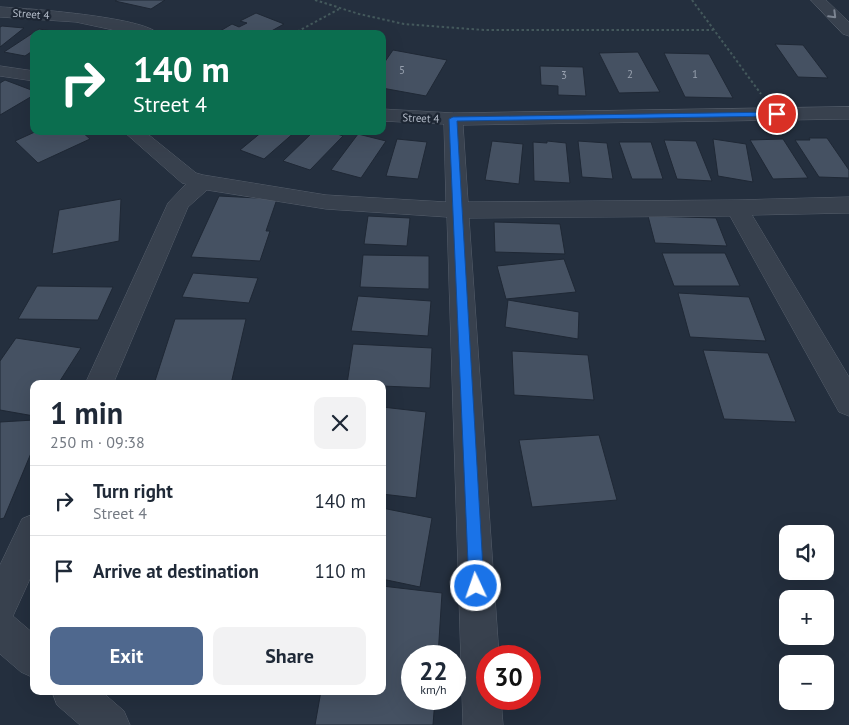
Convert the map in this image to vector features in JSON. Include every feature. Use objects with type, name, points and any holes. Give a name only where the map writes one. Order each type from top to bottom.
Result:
[{"type":"street","points":[[818,0],[849,31]]},
{"type":"street","name":"Street 4","points":[[0,12],[55,15],[103,22],[134,30]]},
{"type":"street","points":[[0,71],[30,75]]},
{"type":"street","name":"Street 4","points":[[386,115],[453,119],[849,113]]},
{"type":"street","points":[[453,119],[483,725]]},
{"type":"street","points":[[137,135],[189,178],[202,182],[326,202],[457,210],[737,208],[849,205]]},
{"type":"street","points":[[101,380],[179,203],[202,182]]},
{"type":"street","points":[[737,208],[849,403]]},
{"type":"street","points":[[0,604],[30,540]]},
{"type":"street","points":[[0,630],[30,656]]},
{"type":"street","points":[[76,695],[110,725]]},
{"type":"path","points":[[315,0],[404,24],[484,30],[713,30]]},
{"type":"path","points":[[692,0],[777,114]]},
{"type":"path","points":[[300,30],[340,8]]},
{"type":"building","points":[[165,0],[151,9],[115,1]]},
{"type":"building","points":[[256,13],[284,24],[273,30],[222,30],[232,24],[239,27],[247,23],[240,21]]},
{"type":"building","points":[[0,27],[24,28],[0,47]]},
{"type":"building","points":[[30,35],[30,53],[25,56],[4,52]]},
{"type":"building","points":[[775,44],[803,45],[828,78],[798,77]]},
{"type":"building","points":[[393,50],[447,60],[426,96],[386,89],[386,60]]},
{"type":"building","points":[[638,52],[660,92],[619,93],[599,53]]},
{"type":"building","points":[[664,53],[709,54],[733,98],[685,97]]},
{"type":"building","points":[[540,66],[583,67],[586,96],[558,95],[558,86],[541,85]]},
{"type":"building","points":[[5,80],[30,89],[30,97],[0,115],[0,83]]},
{"type":"building","points":[[30,134],[86,135],[90,139],[38,163],[15,141]]},
{"type":"building","points":[[258,135],[291,135],[264,159],[240,150]]},
{"type":"building","points":[[310,135],[343,136],[310,170],[283,161]]},
{"type":"building","points":[[357,135],[386,141],[361,178],[331,170]]},
{"type":"building","points":[[809,138],[827,138],[849,170],[849,178],[819,177],[795,140],[810,140]]},
{"type":"building","points":[[397,139],[427,142],[418,179],[386,176]]},
{"type":"building","points":[[713,139],[746,144],[753,182],[718,176]]},
{"type":"building","points":[[783,139],[808,178],[773,179],[750,140]]},
{"type":"building","points":[[664,140],[696,141],[712,181],[677,179]]},
{"type":"building","points":[[492,141],[523,144],[519,184],[485,180]]},
{"type":"building","points":[[547,141],[566,143],[570,183],[534,181],[533,142],[547,143]]},
{"type":"building","points":[[578,141],[607,143],[613,179],[582,177]]},
{"type":"building","points":[[619,142],[651,142],[663,179],[632,179]]},
{"type":"building","points":[[219,196],[277,199],[266,231],[270,231],[260,261],[191,257]]},
{"type":"building","points":[[121,199],[119,241],[52,254],[59,210]]},
{"type":"building","points":[[368,216],[410,218],[407,246],[364,244]]},
{"type":"building","points":[[648,216],[716,218],[727,246],[655,243]]},
{"type":"building","points":[[494,222],[560,224],[565,254],[495,252]]},
{"type":"building","points":[[662,253],[725,253],[740,286],[674,286]]},
{"type":"building","points":[[363,255],[429,256],[429,289],[360,287]]},
{"type":"building","points":[[564,259],[576,292],[506,299],[497,266]]},
{"type":"building","points":[[193,273],[258,278],[249,303],[182,297]]},
{"type":"building","points":[[37,286],[113,287],[98,320],[18,319]]},
{"type":"building","points":[[678,293],[749,297],[766,341],[690,337]]},
{"type":"building","points":[[358,296],[431,301],[428,336],[351,331]]},
{"type":"building","points":[[508,300],[579,312],[578,339],[505,327]]},
{"type":"building","points":[[175,319],[246,319],[232,380],[155,380]]},
{"type":"building","points":[[16,338],[81,348],[61,380],[30,380],[30,415],[0,410],[0,361]]},
{"type":"building","points":[[353,344],[432,348],[430,388],[386,386],[386,380],[348,380]]},
{"type":"building","points":[[703,350],[768,353],[796,422],[724,419]]},
{"type":"building","points":[[512,351],[588,355],[594,400],[514,395]]},
{"type":"building","points":[[386,407],[426,412],[416,498],[386,494]]},
{"type":"building","points":[[30,420],[30,456],[4,518],[0,519],[0,422]]},
{"type":"building","points":[[599,435],[617,500],[532,507],[519,440]]},
{"type":"building","points":[[386,509],[432,518],[420,587],[386,580]]},
{"type":"building","points":[[386,586],[442,593],[439,645],[401,645],[401,710],[434,710],[433,725],[315,725],[320,695],[386,695]]},
{"type":"route","points":[[476,586],[453,119],[777,114]]}]
